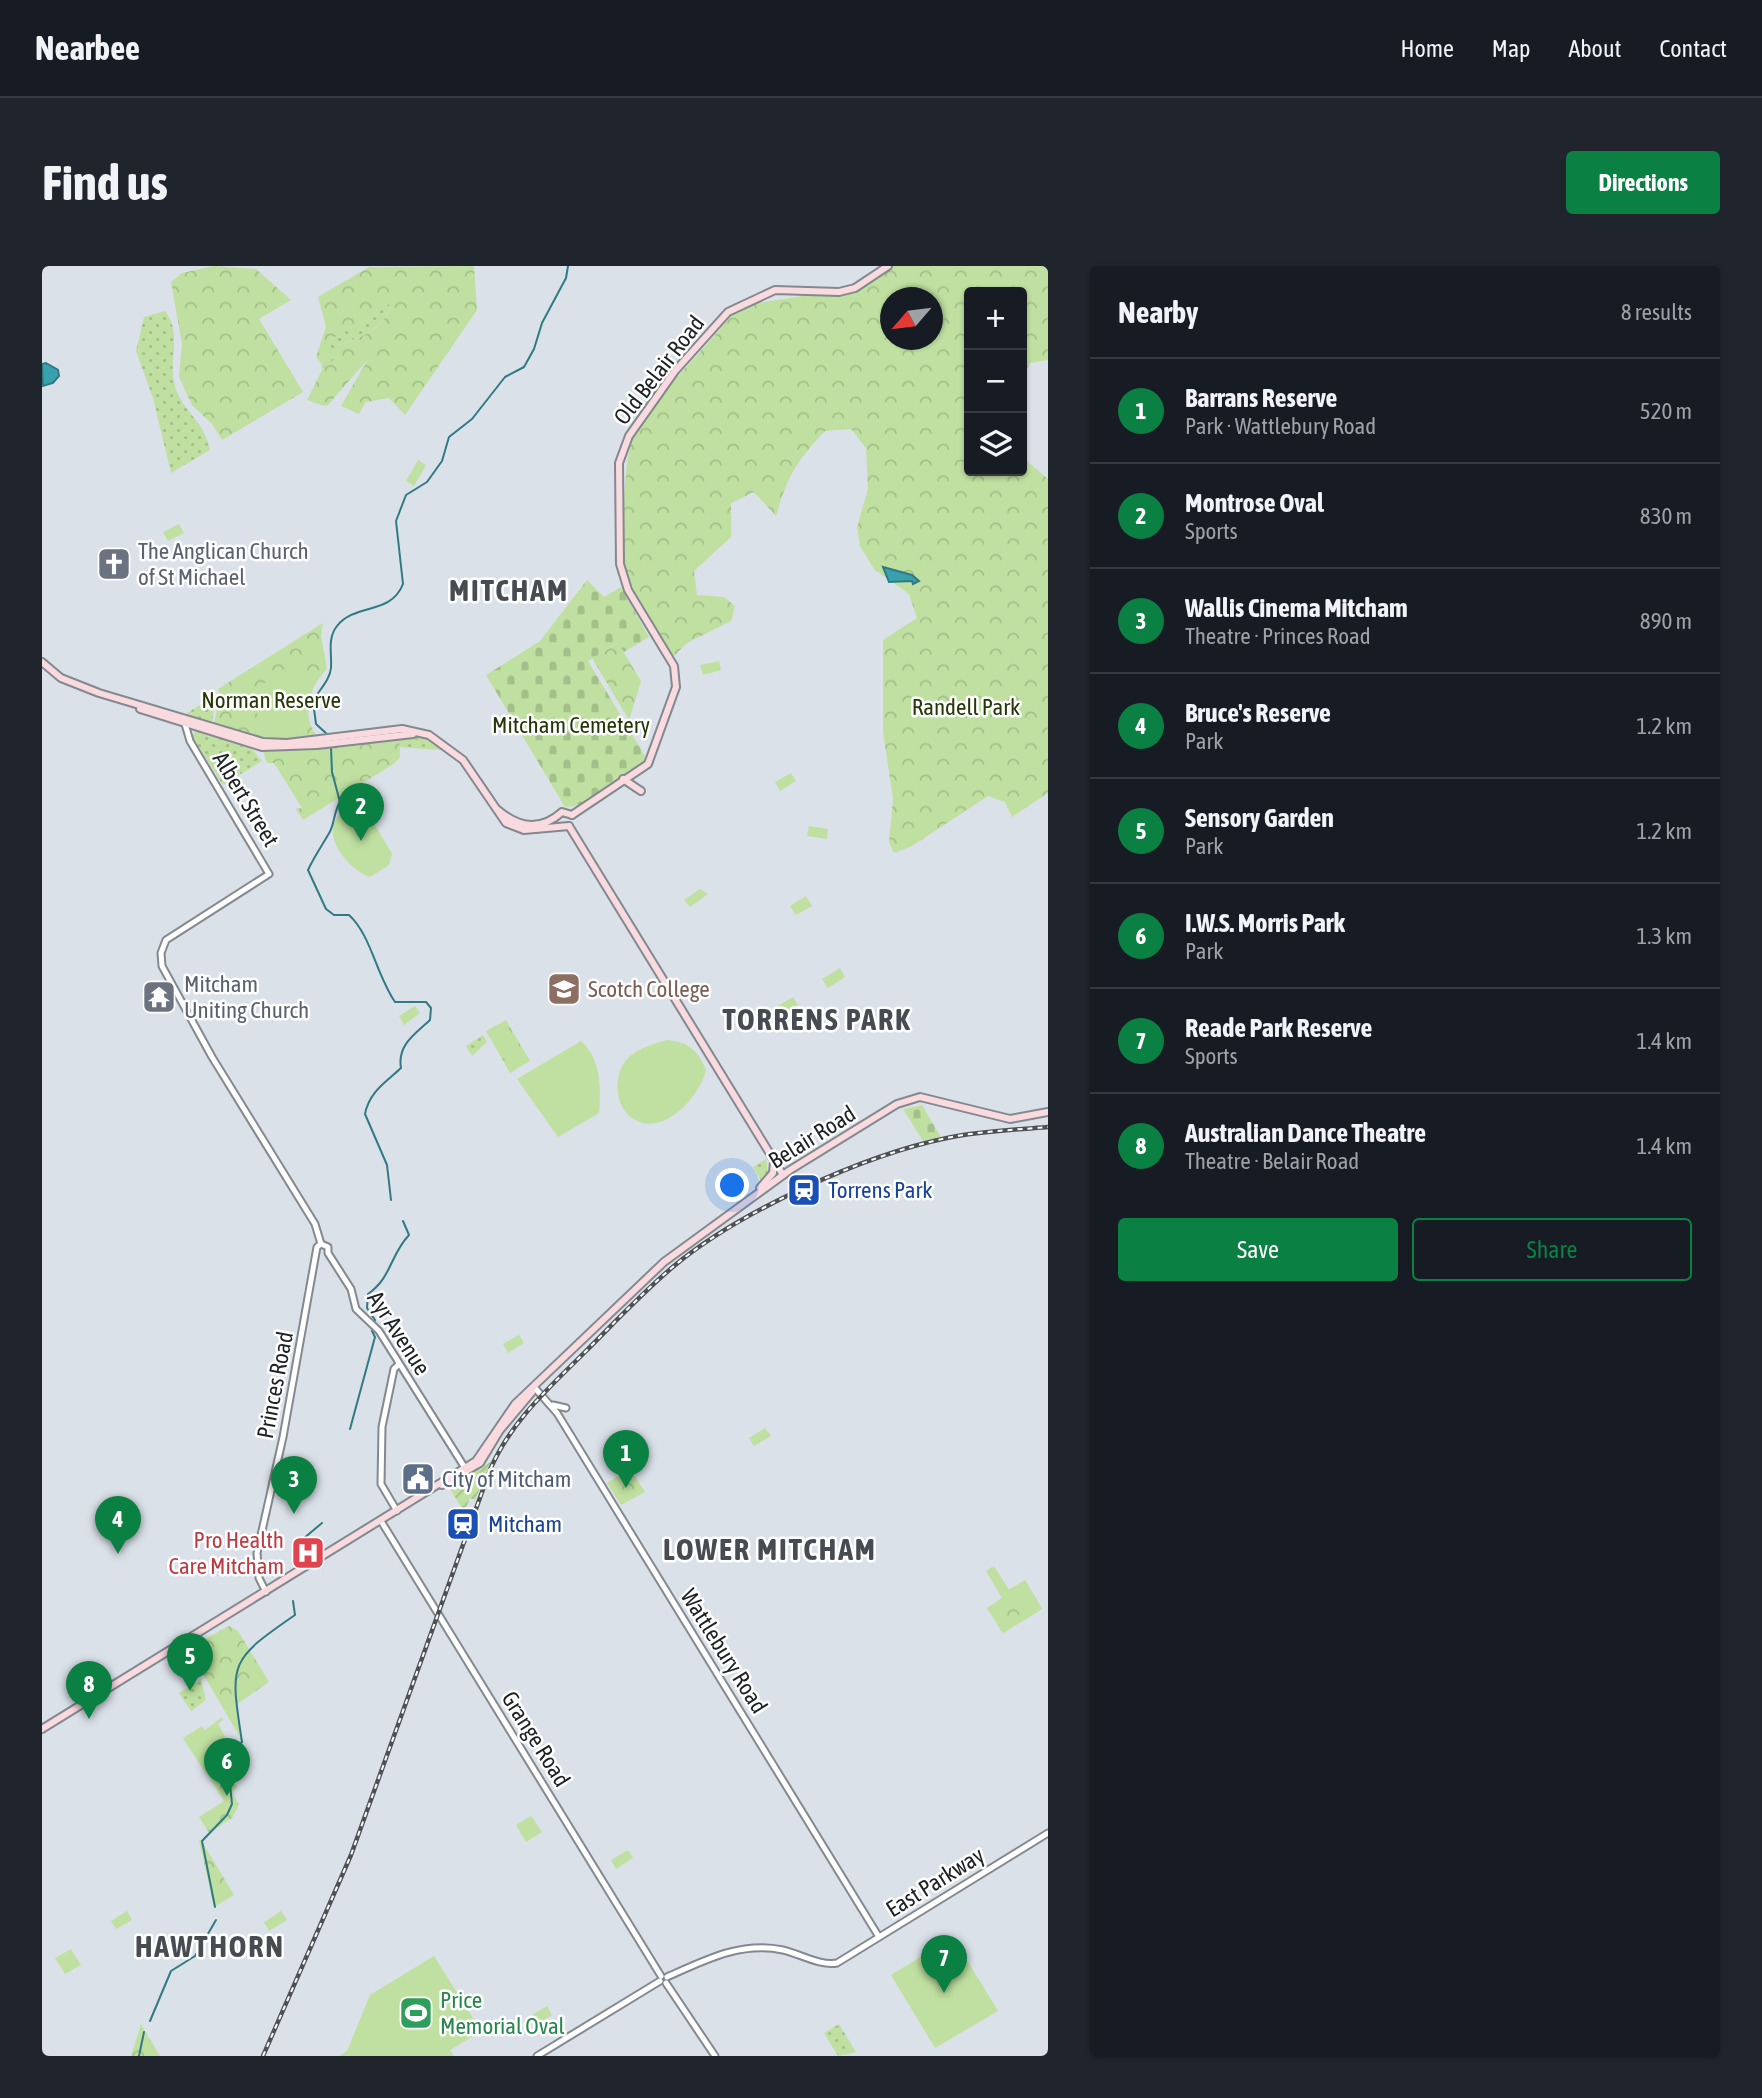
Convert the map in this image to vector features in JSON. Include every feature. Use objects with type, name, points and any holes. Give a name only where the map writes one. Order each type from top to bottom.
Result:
[{"type":"main road","name":"Old Belair Road","points":[[572,815],[650,762],[677,679],[670,658],[628,590],[620,564],[619,463],[629,436],[669,378],[728,312],[775,290],[839,292],[855,288],[888,266]]},
{"type":"main road","points":[[42,664],[63,683],[190,723]]},
{"type":"main road","points":[[42,664],[73,683],[262,747],[317,743],[398,731],[438,740],[463,760],[506,823],[524,830],[569,826]]},
{"type":"main road","points":[[623,779],[641,791]]},
{"type":"main road","points":[[491,804],[521,825],[545,824],[565,811],[572,815],[569,826],[783,1175]]},
{"type":"main road","points":[[557,817],[559,826]]},
{"type":"main road","name":"Belair Road","points":[[427,1493],[479,1457],[509,1412],[664,1262],[783,1175],[909,1099],[920,1097],[1003,1118],[1026,1118],[1048,1112]]},
{"type":"main road","points":[[755,1195],[773,1173],[772,1157]]},
{"type":"main road","name":"Belair Road","points":[[42,1729],[480,1463],[500,1430],[534,1387]]},
{"type":"street","name":"Albert Street","points":[[190,723],[190,741],[269,870],[268,876],[166,940],[161,953],[162,966],[212,1057],[315,1224],[321,1244]]},
{"type":"street","name":"Ayr Avenue","points":[[321,1244],[327,1245],[323,1253],[351,1289],[356,1309],[376,1328],[465,1468]]},
{"type":"street","name":"Princes Road","points":[[266,1592],[258,1578],[257,1553],[316,1265],[323,1253],[321,1244]]},
{"type":"street","points":[[397,1511],[381,1484],[384,1415],[394,1369],[399,1364]]},
{"type":"street","name":"Wattlebury Road","points":[[534,1387],[551,1403],[879,1937]]},
{"type":"street","points":[[551,1403],[566,1408]]},
{"type":"street","name":"Grange Road","points":[[381,1521],[664,1979],[715,2056]]},
{"type":"street","name":"East Parkway","points":[[664,1979],[722,1953],[744,1948],[775,1948],[826,1964],[839,1961],[1048,1833]]},
{"type":"street","points":[[537,2056],[664,1979]]},
{"type":"green space","points":[[214,266],[256,269],[291,300],[259,319],[303,392],[222,440],[212,424],[192,405],[179,377],[182,344],[171,282],[182,273]]},
{"type":"green space","points":[[474,266],[477,310],[405,415],[389,398],[366,402],[359,414],[341,406],[368,359],[328,405],[307,400],[322,370],[338,356],[338,345],[377,326],[388,314],[391,306],[388,304],[376,315],[331,339],[329,345],[335,352],[321,363],[316,357],[326,327],[318,297],[369,267]]},
{"type":"green space","name":"Randell Park","points":[[892,266],[1048,266],[1048,360],[1030,363],[1027,369],[1027,287],[964,287],[964,476],[1027,476],[1027,461],[1048,479],[1048,793],[1012,817],[1005,802],[988,796],[912,846],[894,853],[889,842],[893,799],[883,732],[883,640],[917,618],[909,594],[874,569],[860,546],[857,527],[868,489],[866,448],[851,429],[825,431],[815,442],[794,470],[776,516],[754,492],[731,503],[731,537],[694,571],[697,595],[724,597],[735,606],[731,621],[687,643],[673,657],[633,591],[625,567],[623,542],[631,445],[665,391],[738,306],[803,296],[851,293],[877,279]]},
{"type":"green space","points":[[388,304],[391,305],[388,313],[377,326],[338,345],[338,356],[322,370],[321,363],[335,352],[329,345],[331,339],[376,315]]},
{"type":"green space","points":[[165,311],[173,328],[173,373],[177,392],[203,431],[210,450],[171,473],[153,398],[136,351],[144,317]]},
{"type":"green space","points":[[418,460],[426,465],[414,486],[406,481]]},
{"type":"green space","points":[[179,524],[184,533],[168,541],[163,532]]},
{"type":"green space","points":[[899,529],[905,538],[890,550],[883,541]]},
{"type":"green space","name":"Mitcham Cemetery","points":[[587,580],[604,597],[621,587],[649,637],[624,652],[617,643],[588,661],[645,756],[643,765],[606,791],[575,806],[565,807],[486,675],[540,641]]},
{"type":"green space","name":"Norman Reserve","points":[[323,623],[321,636],[327,669],[311,693],[308,712],[312,729],[318,737],[275,740],[213,728],[220,695],[218,689]]},
{"type":"green space","points":[[618,643],[641,681],[629,720],[592,658]]},
{"type":"green space","points":[[297,659],[307,689],[305,709],[291,738],[275,740],[246,697]]},
{"type":"green space","points":[[719,661],[721,670],[703,675],[700,665]]},
{"type":"green space","points":[[216,695],[212,722],[184,715]]},
{"type":"green space","points":[[398,729],[413,730],[454,751],[399,747]]},
{"type":"green space","points":[[197,730],[251,748],[262,761],[223,785],[193,738]]},
{"type":"green space","points":[[399,733],[400,757],[395,763],[303,820],[296,809],[302,808],[274,763],[267,763],[262,748]]},
{"type":"green space","points":[[791,773],[796,781],[780,791],[775,782]]},
{"type":"green space","points":[[357,808],[368,813],[392,854],[389,865],[370,877],[349,864],[335,842],[335,821],[343,813]]},
{"type":"green space","points":[[809,826],[828,829],[827,839],[807,836]]},
{"type":"green space","points":[[700,889],[708,894],[690,907],[684,900]]},
{"type":"green space","points":[[806,896],[812,906],[796,915],[790,906]]},
{"type":"green space","points":[[840,968],[845,977],[828,988],[822,979]]},
{"type":"green space","points":[[793,997],[798,1005],[781,1016],[776,1007]]},
{"type":"green space","points":[[415,1006],[420,1013],[404,1025],[399,1016]]},
{"type":"green space","points":[[506,1020],[530,1061],[510,1073],[486,1031]]},
{"type":"green space","points":[[505,1022],[527,1060],[511,1070],[489,1032]]},
{"type":"green space","points":[[483,1035],[487,1042],[472,1056],[466,1046]]},
{"type":"green space","points":[[667,1040],[686,1045],[696,1052],[706,1070],[697,1091],[680,1111],[658,1123],[646,1124],[635,1120],[623,1108],[619,1100],[619,1073],[632,1055]]},
{"type":"green space","points":[[581,1041],[593,1056],[596,1065],[600,1093],[599,1113],[558,1137],[517,1079]]},
{"type":"green space","points":[[922,1105],[941,1137],[923,1141],[903,1109]]},
{"type":"green space","points":[[766,1159],[768,1172],[762,1182],[753,1167]]},
{"type":"green space","points":[[519,1335],[524,1343],[508,1353],[503,1344]]},
{"type":"green space","points":[[765,1428],[771,1436],[754,1446],[749,1438]]},
{"type":"green space","points":[[492,1461],[475,1500],[470,1498],[466,1508],[462,1508],[448,1486]]},
{"type":"green space","points":[[630,1469],[645,1492],[621,1505],[607,1483]]},
{"type":"green space","points":[[994,1566],[1009,1590],[1025,1580],[1042,1609],[1003,1633],[987,1608],[1002,1598],[986,1571]]},
{"type":"green space","points":[[1025,1580],[1042,1609],[1025,1620],[1007,1591]]},
{"type":"green space","points":[[1006,1596],[1012,1605],[993,1617],[987,1608]]},
{"type":"green space","points":[[1016,1612],[1022,1621],[1003,1633],[997,1624]]},
{"type":"green space","points":[[229,1626],[238,1631],[269,1682],[237,1704],[241,1739],[188,1648]]},
{"type":"green space","points":[[201,1679],[206,1700],[191,1711],[179,1693]]},
{"type":"green space","points":[[222,1717],[223,1720],[218,1724],[231,1747],[225,1751],[226,1762],[206,1774],[183,1738],[202,1726],[205,1730]]},
{"type":"green space","points":[[230,1760],[234,1783],[238,1787],[232,1791],[239,1805],[232,1818],[209,1833],[199,1817],[224,1801],[207,1774]]},
{"type":"green space","points":[[531,1816],[542,1832],[526,1842],[516,1825]]},
{"type":"green space","points":[[201,1840],[234,1895],[214,1907],[199,1841]]},
{"type":"green space","points":[[628,1850],[633,1858],[616,1869],[611,1860]]},
{"type":"green space","points":[[127,1911],[132,1920],[116,1929],[111,1921]]},
{"type":"green space","points":[[281,1911],[287,1920],[269,1931],[264,1922]]},
{"type":"green space","points":[[953,1937],[998,2011],[935,2048],[891,1975]]},
{"type":"green space","points":[[71,1949],[81,1965],[65,1974],[55,1958]]},
{"type":"green space","name":"Price Memorial Oval","points":[[434,1956],[481,2031],[450,2050],[454,2056],[339,2056],[347,2051],[370,1995]]},
{"type":"green space","points":[[547,2006],[552,2015],[535,2025],[530,2016]]},
{"type":"green space","points":[[141,2024],[160,2056],[131,2056]]},
{"type":"green space","points":[[839,2024],[856,2052],[838,2056],[824,2033]]},
{"type":"water","points":[[46,363],[58,370],[59,376],[53,383],[43,386],[42,364]]},
{"type":"water","points":[[883,567],[912,575],[919,581],[913,584],[912,581],[889,582]]},
{"type":"waterway","points":[[328,735],[316,724],[313,701],[330,672],[334,631],[353,614],[382,605],[397,594],[403,584],[396,521],[406,495],[427,482],[442,461],[449,437],[472,419],[505,377],[524,367],[534,349],[542,323],[566,278],[568,266]]},
{"type":"waterway","points":[[331,747],[332,772],[340,802],[330,831],[308,870],[326,909],[334,915],[349,915],[357,923],[395,1002],[426,1002],[431,1008],[430,1020],[404,1046],[401,1068],[374,1093],[365,1114],[387,1165],[391,1200]]},
{"type":"waterway","points":[[372,1328],[375,1320],[367,1308],[368,1294],[387,1273],[409,1235],[403,1221]]},
{"type":"waterway","points":[[350,1429],[375,1337],[372,1331]]},
{"type":"waterway","points":[[297,1544],[322,1523]]},
{"type":"waterway","points":[[215,1907],[202,1841],[227,1815],[232,1804],[227,1756],[242,1742],[236,1695],[239,1666],[257,1643],[295,1615],[293,1601]]},
{"type":"waterway","points":[[150,2021],[171,1971],[195,1956],[216,1920]]},
{"type":"waterway","points":[[139,2056],[144,2032]]},
{"type":"railway","points":[[263,2056],[351,1855],[490,1470],[509,1436],[532,1406],[629,1307],[674,1266],[701,1245],[767,1206],[842,1171],[914,1146],[972,1134],[1048,1127]]},
{"type":"place","name":"The Anglican Church of St Michael","points":[[114,564]]},
{"type":"place","name":"Montrose Oval","points":[[361,841]]},
{"type":"place","name":"Scotch College","points":[[564,989]]},
{"type":"place","name":"Mitcham Uniting Church","points":[[159,997]]},
{"type":"place","name":"Torrens Park","points":[[804,1190]]},
{"type":"place","name":"City of Mitcham","points":[[418,1479]]},
{"type":"place","name":"Barrans Reserve","points":[[626,1488]]},
{"type":"place","name":"Wallis Cinema Mitcham","points":[[294,1514]]},
{"type":"place","name":"Mitcham","points":[[463,1524]]},
{"type":"place","name":"Pro Health Care Mitcham","points":[[308,1553]]},
{"type":"place","name":"Bruce's Reserve","points":[[118,1554]]},
{"type":"place","name":"Sensory Garden","points":[[190,1691]]},
{"type":"place","name":"Australian Dance Theatre","points":[[89,1719]]},
{"type":"place","name":"I.W.S. Morris Park","points":[[227,1796]]},
{"type":"place","name":"Reade Park Reserve","points":[[944,1993]]},
{"type":"place","name":"Price Memorial Oval","points":[[416,2013]]},
{"type":"district","name":"MITCHAM","points":[[509,591]]},
{"type":"district","name":"TORRENS PARK","points":[[817,1020]]},
{"type":"district","name":"LOWER MITCHAM","points":[[770,1550]]},
{"type":"district","name":"HAWTHORN","points":[[210,1947]]}]
